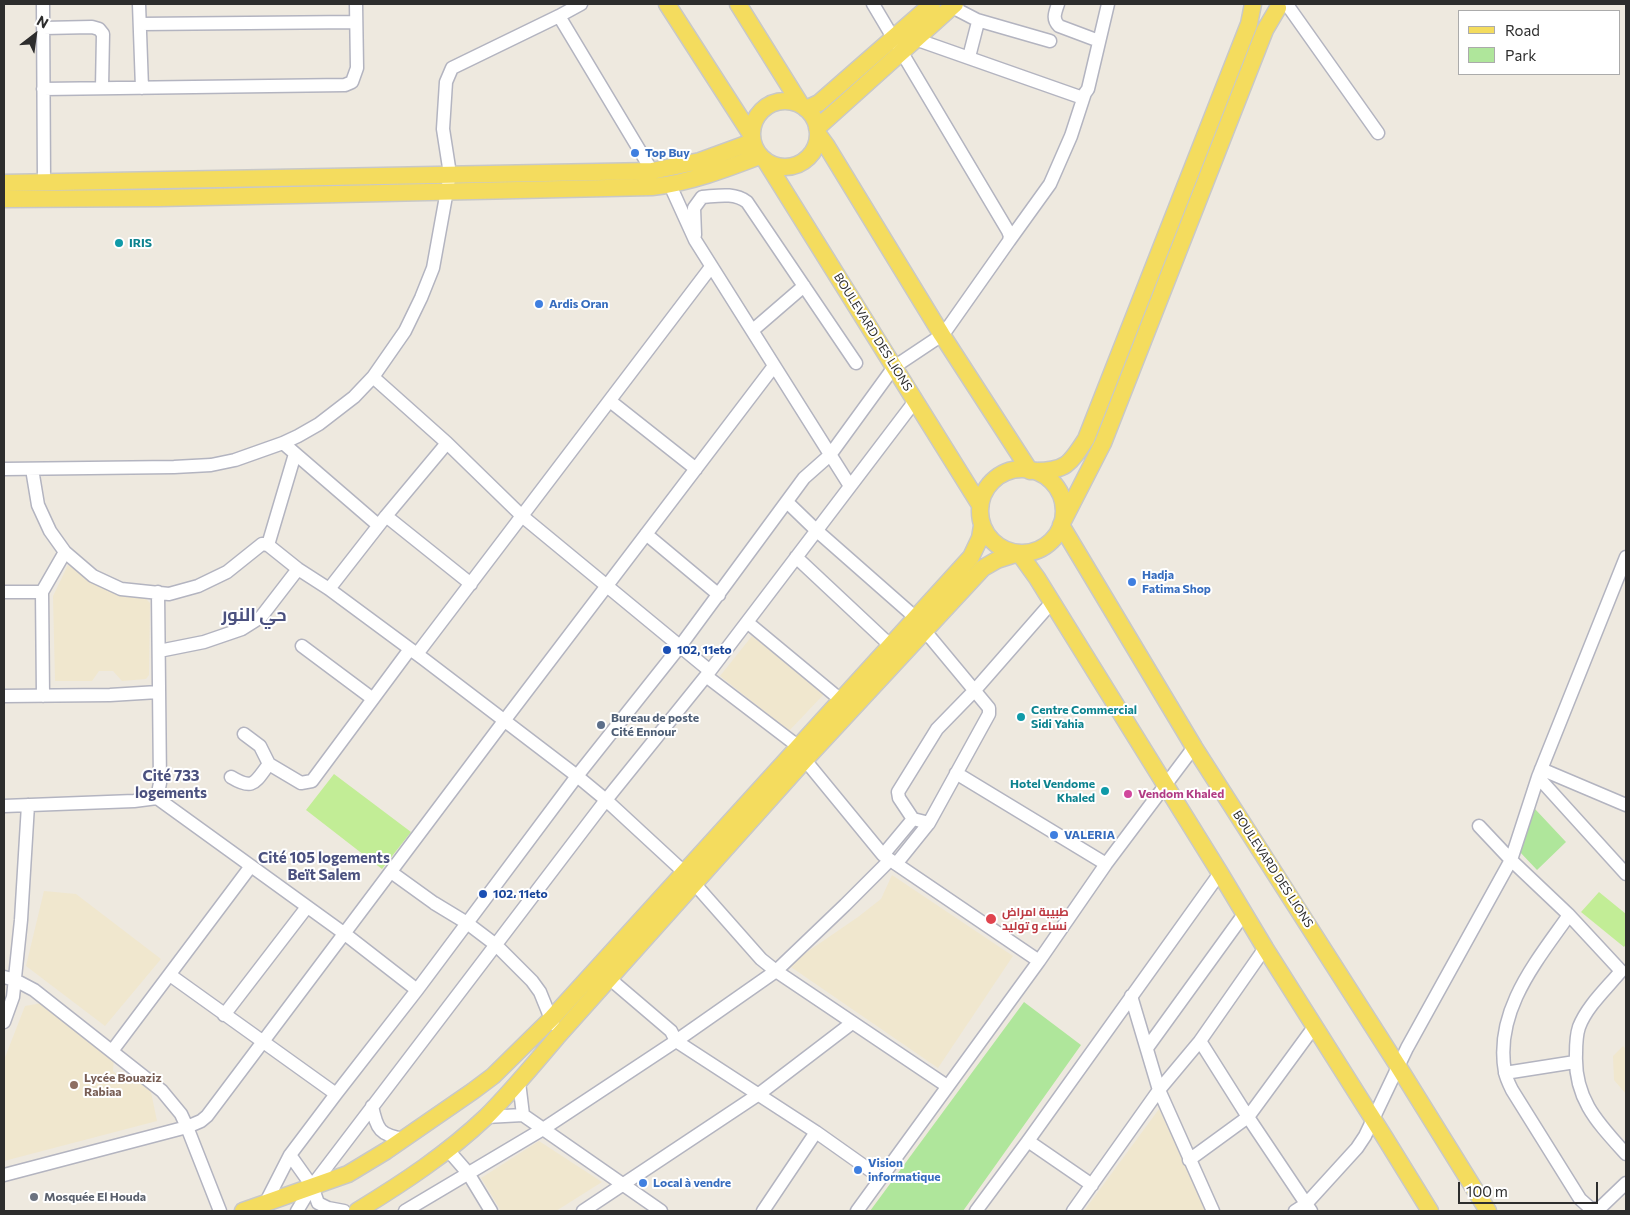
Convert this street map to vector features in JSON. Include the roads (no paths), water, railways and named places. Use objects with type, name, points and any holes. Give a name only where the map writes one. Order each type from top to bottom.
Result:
[{"type":"main road","points":[[667,4],[762,158],[770,164],[782,167],[800,164],[809,156],[817,140],[817,131],[932,4]]},
{"type":"main road","points":[[738,4],[813,118],[817,131],[942,335],[1032,471],[1044,476],[1057,489],[1063,506],[1061,525]]},
{"type":"main road","points":[[1254,4],[1267,8],[1286,6],[1265,30],[1102,443],[1058,533],[1045,546],[1028,553],[1007,551],[988,536],[982,526],[980,505],[982,495],[994,479],[1003,473],[1022,469],[1052,471],[1069,463],[1086,439],[1249,24],[1254,4]]},
{"type":"main road","points":[[752,139],[752,130],[756,117],[764,108],[776,102],[789,101],[804,107],[819,103],[897,44],[915,38],[953,5]]},
{"type":"main road","points":[[4,183],[652,171],[708,158],[752,139]]},
{"type":"main road","points":[[4,199],[159,198],[652,187],[670,185],[762,158]]},
{"type":"main road","name":"BOULEVARD DES LIONS","points":[[762,158],[980,505]]},
{"type":"main road","name":"BOULEVARD DES LIONS","points":[[1061,525],[1194,747],[1398,1066],[1488,1211]]},
{"type":"main road","points":[[802,754],[841,700],[891,646],[920,625],[970,557],[980,538],[982,526]]},
{"type":"main road","points":[[1019,553],[1052,602],[1314,1027],[1430,1211]]},
{"type":"main road","points":[[243,1211],[348,1174],[404,1139],[493,1076],[690,878],[920,625],[983,568],[1005,556],[1019,553]]},
{"type":"main road","points":[[357,1211],[401,1184],[448,1150],[486,1117],[610,979],[690,878]]},
{"type":"street","points":[[43,4],[44,182]]},
{"type":"street","points":[[139,4],[142,88]]},
{"type":"street","points":[[43,89],[345,85],[352,82],[357,68],[356,4]]},
{"type":"street","points":[[4,469],[211,465],[235,460],[282,443],[305,432],[337,411],[373,377],[405,331],[425,290],[436,253],[450,174],[443,129],[446,82],[452,68],[581,4]]},
{"type":"street","points":[[873,4],[1008,231],[1009,241]]},
{"type":"street","points":[[1058,4],[1054,16],[1055,22],[1059,26],[1099,41]]},
{"type":"street","points":[[265,1204],[290,1155],[417,990],[577,776],[719,595],[804,478],[830,455],[894,367],[942,335],[1050,184],[1088,89],[1108,4]]},
{"type":"street","points":[[953,5],[977,20],[1050,41]]},
{"type":"street","points":[[1286,6],[1378,133]]},
{"type":"street","points":[[559,16],[652,171]]},
{"type":"street","points":[[969,57],[977,20]]},
{"type":"street","points":[[140,24],[356,22]]},
{"type":"street","points":[[43,28],[92,27],[99,29],[103,34],[102,88]]},
{"type":"street","points":[[915,38],[1080,97],[1085,93]]},
{"type":"street","points":[[670,185],[694,240],[753,330],[850,486]]},
{"type":"street","points":[[694,240],[694,208],[702,197],[736,196],[742,198],[747,202],[856,363]]},
{"type":"street","points":[[244,734],[260,746],[269,764],[301,783],[312,782],[373,699],[471,584],[711,266]]},
{"type":"street","points":[[753,330],[804,286]]},
{"type":"street","points":[[4,1175],[187,1127],[201,1121],[212,1111],[504,721],[774,366]]},
{"type":"street","points":[[373,377],[447,443],[522,516],[681,645],[708,673],[802,754],[890,860],[1039,961]]},
{"type":"street","points":[[610,400],[696,469]]},
{"type":"street","points":[[297,1211],[312,1186],[372,1106],[606,800],[708,673],[916,401]]},
{"type":"street","points":[[282,443],[382,521],[471,584]]},
{"type":"street","points":[[329,590],[382,521],[447,443]]},
{"type":"street","points":[[268,545],[295,454]]},
{"type":"street","points":[[32,469],[38,504],[50,531],[65,552],[93,576],[121,589],[169,594],[198,586],[227,572],[262,544],[268,545],[298,569],[413,651],[606,800],[690,878],[761,959],[776,971],[947,1086]]},
{"type":"street","points":[[405,1211],[542,1129],[676,1041],[776,971],[846,905],[929,822],[989,714],[989,708],[920,625],[787,502]]},
{"type":"street","points":[[646,534],[719,595]]},
{"type":"street","points":[[43,696],[42,592],[65,552]]},
{"type":"street","points":[[796,557],[891,646]]},
{"type":"street","points":[[1200,1041],[1304,1209],[1358,1148],[1366,1136],[1407,1048],[1511,860],[1540,773],[1626,557]]},
{"type":"street","points":[[160,651],[204,642],[242,630],[261,617],[298,569]]},
{"type":"street","points":[[4,592],[42,592]]},
{"type":"street","points":[[156,798],[160,784],[158,592]]},
{"type":"street","points":[[929,822],[913,819],[899,798],[898,792],[937,728],[975,690],[1052,602]]},
{"type":"street","points":[[747,622],[841,700]]},
{"type":"street","points":[[302,646],[373,699]]},
{"type":"street","points":[[4,696],[158,692]]},
{"type":"street","points":[[857,1211],[1039,961],[1106,864],[1194,747]]},
{"type":"street","points":[[231,777],[243,784],[255,782],[269,764]]},
{"type":"street","points":[[956,773],[1106,864]]},
{"type":"street","points":[[1540,773],[1626,805]]},
{"type":"street","points":[[1540,773],[1626,874]]},
{"type":"street","points":[[4,806],[134,801],[156,798],[345,934],[417,990]]},
{"type":"street","points":[[4,1022],[13,997],[9,979],[21,920],[28,805]]},
{"type":"street","points":[[890,860],[913,819]]},
{"type":"street","points":[[1479,826],[1511,860],[1625,971],[1591,1006],[1580,1026],[1576,1039],[1575,1062],[1580,1093],[1586,1106],[1598,1124],[1626,1154]]},
{"type":"street","points":[[112,1051],[251,866]]},
{"type":"street","points":[[391,872],[434,903],[467,923],[496,945],[532,981],[540,992],[552,1018],[557,1037]]},
{"type":"street","points":[[976,1211],[1220,873]]},
{"type":"street","points":[[224,1015],[307,907]]},
{"type":"street","points":[[1147,1048],[1244,914]]},
{"type":"street","points":[[1569,915],[1530,971],[1515,998],[1507,1018],[1503,1046],[1505,1073],[1512,1090],[1584,1204],[1596,1209],[1601,1207],[1626,1183]]},
{"type":"street","points":[[1073,1211],[1159,1090],[1200,1041],[1265,948]]},
{"type":"street","points":[[170,975],[336,1094]]},
{"type":"street","points":[[9,979],[34,990],[162,1091],[181,1114],[220,1211]]},
{"type":"street","points":[[610,979],[671,1031],[676,1041],[816,1132],[881,1178]]},
{"type":"street","points":[[1131,996],[1159,1090],[1213,1211]]},
{"type":"street","points":[[583,1211],[759,1094],[852,1023]]},
{"type":"street","points":[[1189,1160],[1248,1117],[1314,1027]]},
{"type":"street","points":[[1505,1073],[1575,1062]]},
{"type":"street","points":[[519,1082],[523,1115]]},
{"type":"street","points":[[372,1106],[375,1120],[383,1133],[404,1139]]},
{"type":"street","points":[[486,1117],[523,1115],[661,1211]]},
{"type":"street","points":[[763,1211],[816,1132]]},
{"type":"street","points":[[1028,1141],[1092,1186]]},
{"type":"street","points":[[448,1150],[468,1173],[491,1211]]},
{"type":"street","points":[[290,1155],[312,1186],[316,1199],[322,1206],[344,1211]]},
{"type":"place","name":"Top Buy","points":[[635,153]]},
{"type":"place","name":"IRIS","points":[[119,243]]},
{"type":"place","name":"Ardis Oran","points":[[539,304]]},
{"type":"place","name":"Hadja Fatima Shop","points":[[1132,582]]},
{"type":"place","name":"102, 11eto","points":[[667,650]]},
{"type":"place","name":"Centre Commercial Sidi Yahia","points":[[1021,717]]},
{"type":"place","name":"Bureau de poste Cité Ennour","points":[[601,725]]},
{"type":"place","name":"Hotel Vendome Khaled","points":[[1105,791]]},
{"type":"place","name":"Vendom Khaled","points":[[1128,794]]},
{"type":"place","name":"VALERIA","points":[[1054,835]]},
{"type":"place","name":"102، 11eto","points":[[483,894]]},
{"type":"place","name":"طبيبة امراض نساء و توليد","points":[[991,919]]},
{"type":"place","name":"Lycée Bouaziz Rabiaa","points":[[74,1085]]},
{"type":"place","name":"Vision informatique","points":[[858,1170]]},
{"type":"place","name":"Local à vendre","points":[[643,1183]]},
{"type":"place","name":"Mosquée El Houda","points":[[34,1197]]},
{"type":"district","name":"حي النور","points":[[254,615]]},
{"type":"district","name":"Cité 733 logements","points":[[171,784]]},
{"type":"district","name":"Cité 105 logements Beït Salem","points":[[324,866]]}]
